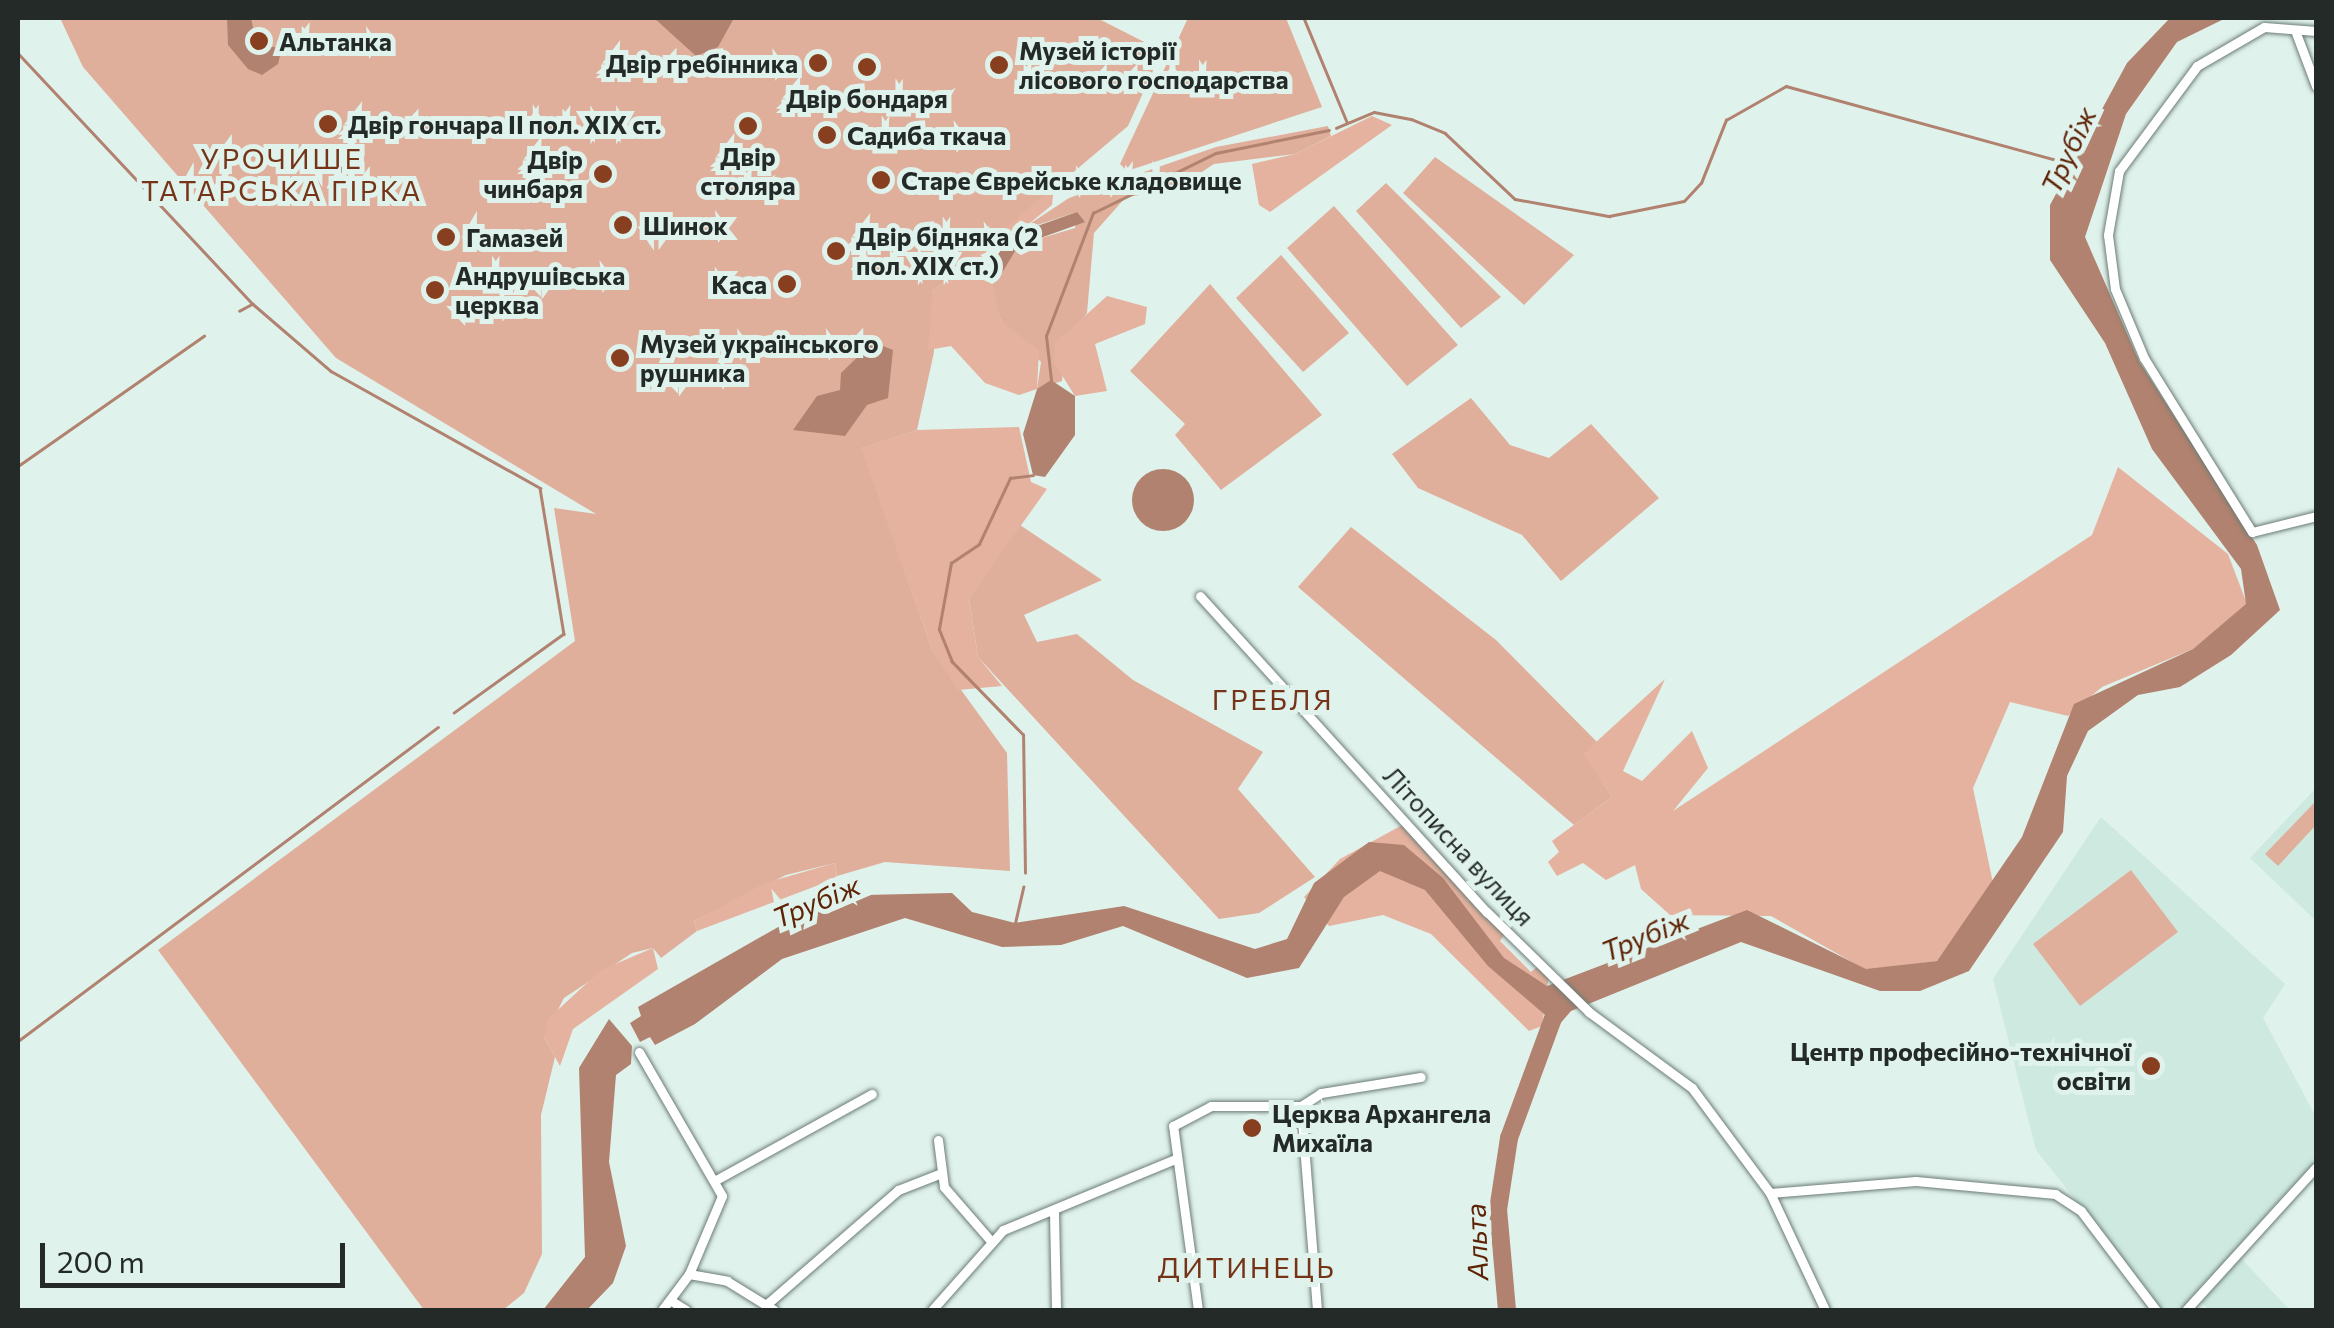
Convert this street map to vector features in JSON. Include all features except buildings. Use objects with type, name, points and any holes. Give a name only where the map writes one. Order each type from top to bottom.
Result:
[{"type":"street","points":[[2316,31],[2264,27],[2196,66],[2119,171],[2108,234],[2114,289],[2144,358],[2252,532],[2316,516]]},
{"type":"street","points":[[2296,32],[2316,86]]},
{"type":"street","name":"Літописна вулиця","points":[[1200,596],[1589,1012],[1692,1088],[1770,1193],[1825,1310]]},
{"type":"street","points":[[639,1052],[716,1180],[721,1204],[689,1274],[662,1310]]},
{"type":"street","points":[[1198,1310],[1171,1132],[1185,1113],[1301,1106],[1314,1094],[1421,1077]]},
{"type":"street","points":[[716,1180],[872,1094]]},
{"type":"street","points":[[1301,1106],[1317,1310]]},
{"type":"street","points":[[938,1140],[939,1174],[990,1240]]},
{"type":"street","points":[[932,1310],[990,1240],[1173,1160]]},
{"type":"street","points":[[2186,1310],[2316,1167]]},
{"type":"street","points":[[689,1274],[721,1278],[771,1307],[898,1190],[939,1174]]},
{"type":"street","points":[[1770,1193],[1916,1181],[2055,1194],[2081,1211],[2156,1310]]},
{"type":"street","points":[[1054,1213],[1056,1310]]},
{"type":"street","points":[[670,1300],[686,1310]]},
{"type":"shaded area","points":[[60,18],[1097,18],[1162,51],[1128,126],[932,292],[934,352],[917,430],[862,448],[932,650],[1007,753],[1010,871],[885,862],[837,876],[835,863],[786,875],[694,921],[697,931],[661,958],[653,948],[632,953],[564,998],[544,1037],[555,1057],[541,1115],[542,1254],[524,1293],[503,1310],[424,1310],[158,950],[575,641],[554,508],[596,514],[336,358],[83,67]]},
{"type":"shaded area","points":[[227,18],[251,18],[257,45],[282,48],[278,64],[262,75],[248,69],[228,45]]},
{"type":"shaded area","points":[[654,18],[734,18],[718,47],[696,56]]},
{"type":"shaded area","points":[[1188,18],[1286,18],[1322,107],[1127,171],[1120,164]]},
{"type":"shaded area","points":[[2170,18],[2226,18],[2177,42],[2126,114],[2085,237],[2139,361],[2257,545],[2280,610],[2231,655],[2180,687],[2138,695],[2088,731],[2067,776],[2063,832],[1969,971],[1920,991],[1880,991],[1741,942],[1571,1011],[1558,1026],[1488,966],[1425,890],[1380,871],[1344,897],[1299,968],[1247,978],[1123,926],[1061,945],[1002,947],[905,918],[782,959],[695,1024],[655,1045],[650,1037],[640,1042],[630,1023],[641,1016],[638,1007],[794,918],[865,895],[952,893],[972,912],[1015,923],[1124,906],[1255,949],[1287,939],[1314,883],[1369,842],[1404,845],[1443,878],[1504,958],[1547,986],[1747,910],[1866,969],[1937,961],[2022,837],[2074,704],[2193,649],[2246,604],[2241,569],[2152,449],[2105,343],[2050,260],[2050,205],[2127,63]]},
{"type":"shaded area","points":[[1372,116],[1392,125],[1270,212],[1259,205],[1252,164],[1295,154]]},
{"type":"shaded area","points":[[1328,126],[1331,136],[1295,154],[1214,164],[1174,190],[1126,197],[1094,233],[1087,313],[1067,338],[1062,381],[1037,389],[1041,362],[1001,321],[985,269],[986,258],[988,268],[1006,265],[1018,245],[1075,228],[1077,212],[1019,231],[1069,198],[1216,147]]},
{"type":"shaded area","points":[[1435,157],[1574,255],[1524,305],[1403,193]]},
{"type":"shaded area","points":[[1386,183],[1501,297],[1461,328],[1356,211]]},
{"type":"shaded area","points":[[1054,186],[1052,205],[987,258],[1001,321],[1039,350],[1037,389],[1019,395],[985,383],[951,346],[928,350],[932,292]]},
{"type":"shaded area","points":[[1334,206],[1458,345],[1407,386],[1287,248]]},
{"type":"shaded area","points":[[1077,212],[1085,222],[1018,246],[1002,273],[988,268],[1012,235]]},
{"type":"shaded area","points":[[1281,255],[1349,333],[1303,372],[1236,298]]},
{"type":"shaded area","points":[[1210,284],[1322,415],[1221,490],[1175,435],[1185,424],[1130,371]]},
{"type":"shaded area","points":[[1107,296],[1147,307],[1145,324],[1095,344],[1107,391],[1075,396],[1053,361],[1055,343]]},
{"type":"shaded area","points":[[873,342],[893,350],[888,398],[867,405],[845,436],[793,430],[817,396],[840,390],[841,373]]},
{"type":"shaded area","points":[[1051,380],[1075,396],[1075,435],[1045,477],[1033,475],[1023,434],[1037,389]]},
{"type":"shaded area","points":[[1471,398],[1510,445],[1549,458],[1591,424],[1659,498],[1561,581],[1522,535],[1418,488],[1392,454]]},
{"type":"shaded area","points":[[1019,427],[1031,482],[1047,489],[969,598],[978,657],[1002,686],[958,690],[932,650],[861,448],[917,430]]},
{"type":"shaded area","points":[[2118,467],[2228,554],[2247,604],[2193,649],[2102,687],[2068,716],[2010,702],[1973,788],[1993,883],[1937,961],[1866,970],[1771,916],[1670,915],[1641,889],[1635,865],[1606,880],[1583,863],[1557,876],[1548,862],[1559,852],[1552,841],[1612,797],[1583,754],[1665,679],[1623,771],[1642,781],[1692,731],[1708,768],[1673,811],[2092,535]]},
{"type":"shaded area","points":[[1163,469],[1185,478],[1194,500],[1185,522],[1163,531],[1141,522],[1132,500],[1141,478]]},
{"type":"shaded area","points":[[1020,525],[1102,580],[1024,615],[1037,642],[1077,634],[1133,680],[1263,752],[1238,789],[1315,877],[1259,913],[1219,919],[978,657],[969,598]]},
{"type":"shaded area","points":[[1351,527],[1496,640],[1597,742],[1584,754],[1612,797],[1574,825],[1298,587]]},
{"type":"shaded area","points":[[2316,788],[2316,916],[2314,919],[2250,858]]},
{"type":"shaded area","points":[[2316,801],[2316,825],[2278,866],[2265,854]]},
{"type":"shaded area","name":"Центр професійно-технічної освіти","points":[[2101,817],[2285,984],[2263,1018],[2316,1117],[2316,1162],[2235,1252],[2290,1310],[2210,1310],[2194,1297],[2181,1310],[2162,1310],[2036,1150],[1993,979]]},
{"type":"shaded area","points":[[1406,823],[1505,934],[1500,941],[1531,972],[1538,966],[1549,975],[1542,1026],[1529,1031],[1431,934],[1383,915],[1329,926],[1304,897],[1340,859]]},
{"type":"shaded area","points":[[835,863],[837,876],[824,883],[697,931],[694,921],[765,883]]},
{"type":"shaded area","points":[[2131,870],[2178,932],[2080,1006],[2033,944]]},
{"type":"shaded area","points":[[653,948],[658,969],[573,1029],[560,1066],[544,1037],[548,1019],[601,970]]},
{"type":"shaded area","points":[[609,1019],[632,1046],[631,1064],[616,1075],[609,1162],[626,1246],[613,1283],[587,1310],[543,1310],[585,1257],[579,1068]]},
{"type":"waterway","points":[[1304,18],[1347,122]]},
{"type":"waterway","points":[[18,53],[253,304],[240,311]]},
{"type":"waterway","name":"Трубіж","points":[[1336,128],[1374,112],[1411,119],[1445,133],[1515,199],[1609,216],[1684,201],[1701,183],[1726,120],[1786,86],[2074,165]]},
{"type":"waterway","points":[[1051,380],[1046,336],[1093,213],[1216,153],[1329,130]]},
{"type":"waterway","points":[[974,273],[987,268]]},
{"type":"waterway","points":[[253,304],[331,371],[540,488],[564,634],[454,713]]},
{"type":"waterway","points":[[18,466],[204,336]]},
{"type":"waterway","points":[[1025,873],[1023,735],[952,662],[939,629],[951,563],[979,544],[1010,478],[1033,475]]},
{"type":"waterway","points":[[18,1041],[438,727]]},
{"type":"waterway","points":[[1015,923],[1023,887]]},
{"type":"waterway","name":"Альта","points":[[1507,1310],[1498,1210],[1509,1138],[1559,1002]]},
{"type":"place","name":"Альтанка","points":[[259,41]]},
{"type":"place","name":"Двір гребінника","points":[[818,63]]},
{"type":"place","name":"Музей історії лісового господарства","points":[[999,65]]},
{"type":"place","name":"Двір бондаря","points":[[867,67]]},
{"type":"place","name":"Двір гончара II пол. XIX ст.","points":[[328,124]]},
{"type":"place","name":"Двір столяра","points":[[748,126]]},
{"type":"place","name":"Садиба ткача","points":[[827,135]]},
{"type":"place","name":"Двір чинбаря","points":[[603,174]]},
{"type":"place","name":"Старе Єврейське кладовище","points":[[881,180]]},
{"type":"place","name":"Шинок","points":[[623,225]]},
{"type":"place","name":"Гамазей","points":[[446,237]]},
{"type":"place","name":"Двір бідняка (2 пол. XIX ст.)","points":[[836,251]]},
{"type":"place","name":"Каса","points":[[787,284]]},
{"type":"place","name":"Андрушівська церква","points":[[435,290]]},
{"type":"place","name":"Музей українського рушника","points":[[620,358]]},
{"type":"place","name":"Центр професійно-технічної освіти","points":[[2151,1066]]},
{"type":"place","name":"Церква Архангела Михаїла","points":[[1252,1128]]},
{"type":"district","name":"УРОЧИЩЕ ТАТАРСЬКА ГІРКА","points":[[282,174]]},
{"type":"district","name":"ГРЕБЛЯ","points":[[1273,699]]},
{"type":"district","name":"ДИТИНЕЦЬ","points":[[1247,1267]]}]
